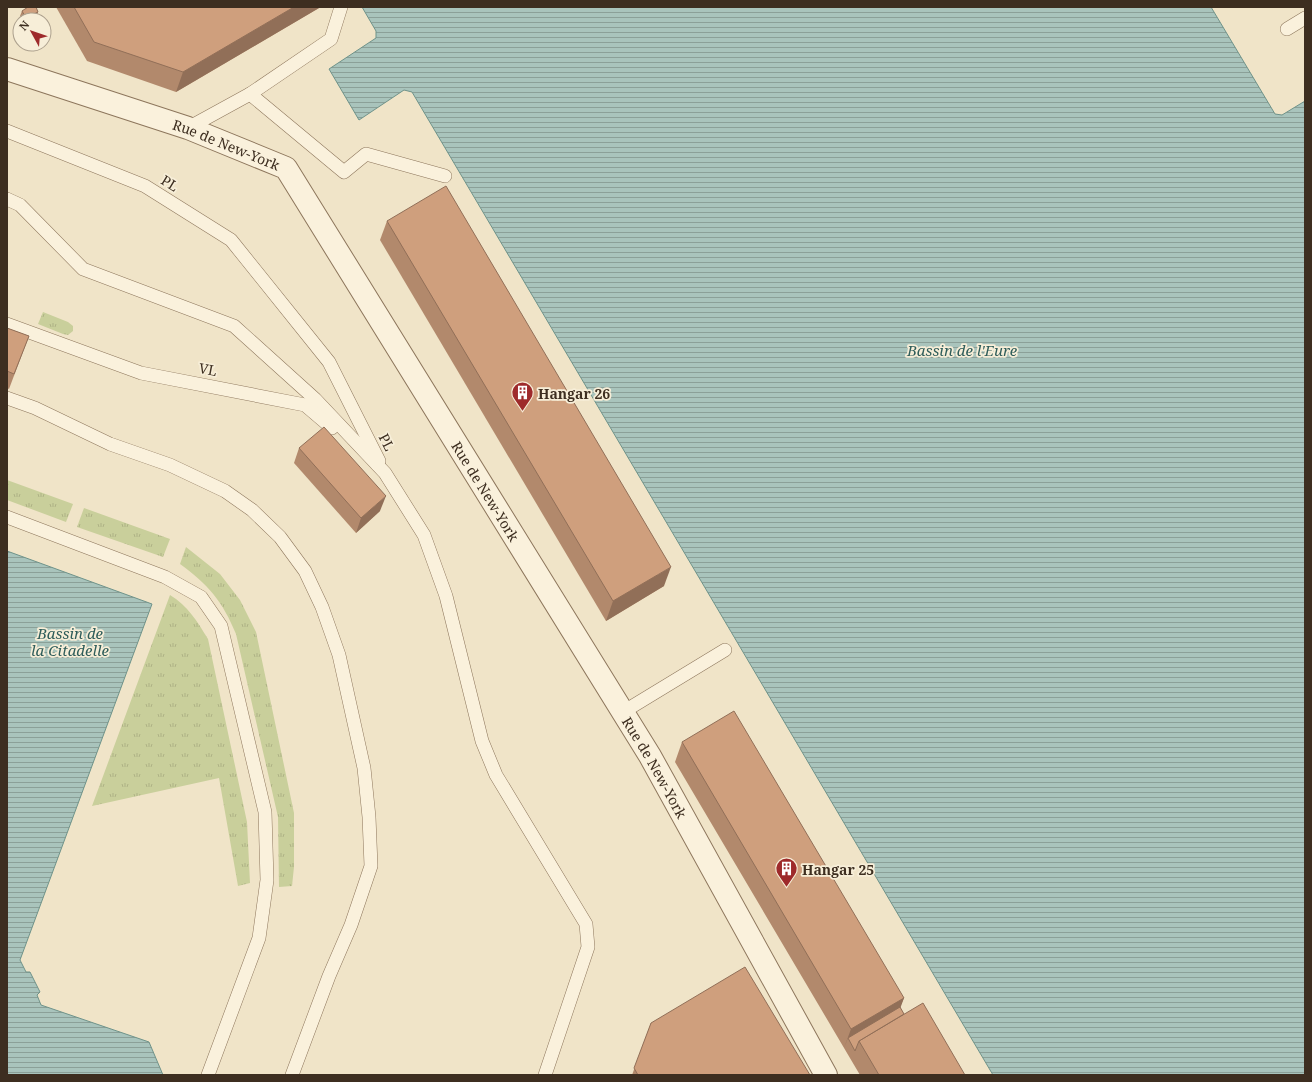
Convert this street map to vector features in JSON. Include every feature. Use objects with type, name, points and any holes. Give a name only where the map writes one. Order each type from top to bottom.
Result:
[{"type":"street","name":"Rue de New-York","points":[[7,69],[188,128],[286,168],[650,756],[826,1075]]},
{"type":"lane","points":[[188,128],[250,94],[331,39],[341,7]]},
{"type":"lane","points":[[1287,29],[1305,18]]},
{"type":"lane","points":[[250,94],[344,172],[366,154],[444,176]]},
{"type":"lane","name":"PL","points":[[7,131],[145,186],[231,240],[329,362],[385,473]]},
{"type":"lane","name":"PL","points":[[7,199],[20,204],[83,269],[234,326],[315,399],[385,473]]},
{"type":"lane","name":"VL","points":[[7,324],[141,373],[305,405],[385,473]]},
{"type":"lane","points":[[7,398],[35,408],[110,444],[170,465],[225,490],[252,510],[280,537],[305,570],[322,607],[339,655],[364,768],[369,818],[371,866],[351,925],[329,976],[292,1075]]},
{"type":"lane","points":[[385,473],[424,535],[446,596],[482,741],[496,775],[586,924],[588,947],[545,1075]]},
{"type":"lane","points":[[7,517],[165,576],[201,597],[221,626],[264,812],[267,880],[259,938],[208,1075]]},
{"type":"lane","points":[[623,712],[725,650]]},
{"type":"green space","points":[[43,312],[68,322],[73,326],[73,331],[68,335],[63,334],[38,324]]},
{"type":"green space","points":[[7,480],[73,504],[66,522],[7,500]]},
{"type":"green space","points":[[84,508],[170,539],[163,557],[77,527]]},
{"type":"green space","points":[[186,547],[220,574],[240,600],[256,632],[294,813],[294,867],[292,886],[279,887],[278,817],[236,634],[226,612],[214,594],[190,571],[180,564]]},
{"type":"green space","points":[[170,595],[187,609],[208,639],[247,822],[250,883],[238,886],[219,778],[92,806]]},
{"type":"water","name":"Bassin de l'Eure","points":[[362,7],[1211,7],[1275,114],[1282,115],[1305,101],[1305,1075],[993,1075],[412,92],[404,90],[359,120],[329,69],[376,38],[376,31]]},
{"type":"water","name":"Bassin de la Citadelle","points":[[7,551],[152,604],[20,960],[26,972],[30,972],[40,992],[37,995],[41,1005],[149,1042],[163,1075],[7,1075]]},
{"type":"building","points":[[28,7],[36,7],[38,12],[23,12]]},
{"type":"building","points":[[74,7],[294,7],[183,72],[94,42]]},
{"type":"building","name":"Hangar 26","points":[[446,186],[671,567],[613,601],[387,221]]},
{"type":"building","points":[[7,328],[29,336],[14,374],[7,371]]},
{"type":"building","points":[[324,427],[386,496],[361,518],[299,448]]},
{"type":"building","name":"Hangar 25","points":[[734,711],[904,998],[851,1029],[682,742]]},
{"type":"building","points":[[745,967],[810,1075],[638,1075],[634,1068],[651,1023]]},
{"type":"building","points":[[923,1003],[965,1075],[879,1075],[859,1041]]},
{"type":"building","points":[[900,1007],[904,1014],[859,1041],[855,1051],[848,1038]]},
{"type":"place","name":"Hangar 26","points":[[522,412]]},
{"type":"place","name":"Hangar 25","points":[[786,888]]}]
